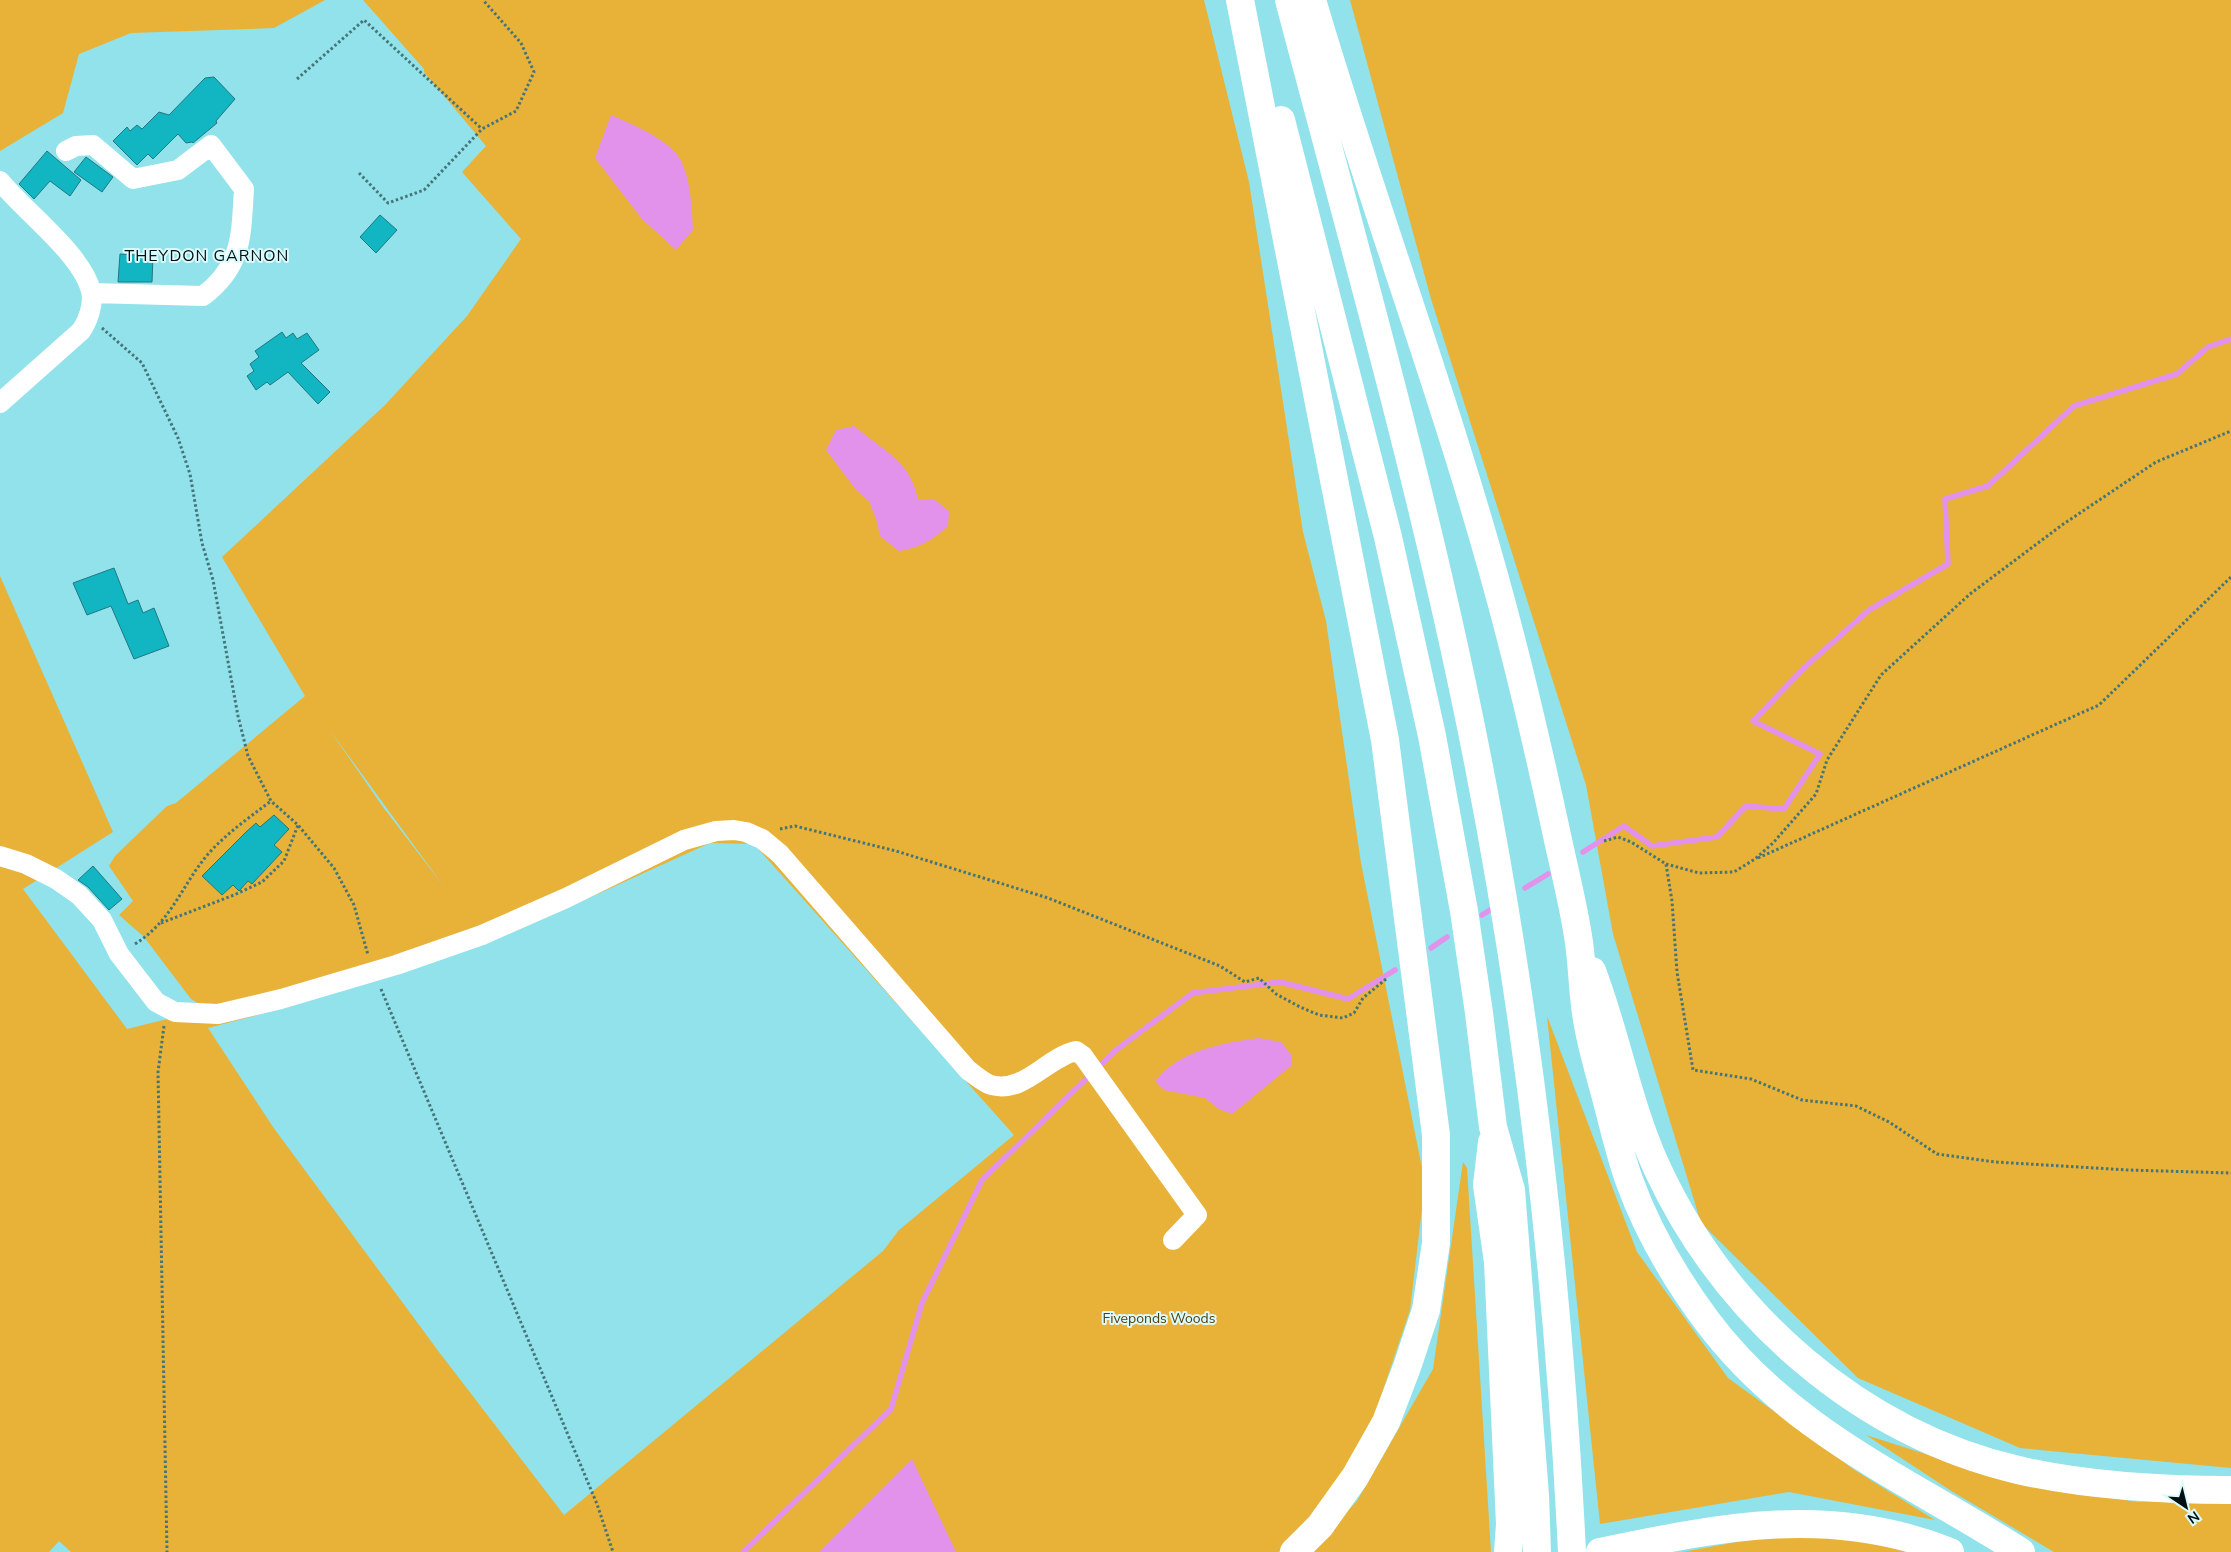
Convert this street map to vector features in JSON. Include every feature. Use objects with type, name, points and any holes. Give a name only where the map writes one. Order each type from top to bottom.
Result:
[{"type":"highway","points":[[1240,0],[1385,740],[1436,1135],[1436,1243],[1426,1310],[1408,1367],[1386,1422],[1355,1477],[1320,1526],[1294,1552]]},
{"type":"highway","points":[[1249,0],[1363,436],[1432,736],[1464,911],[1493,1127],[1511,1190],[1535,1495],[1537,1552]]},
{"type":"highway","points":[[1289,0],[1366,286],[1431,541],[1493,838],[1520,999],[1540,1151],[1565,1413],[1572,1552]]},
{"type":"highway","points":[[1312,0],[1359,157],[1414,320],[1490,563],[1531,718],[1579,937],[1587,1023],[1629,1182],[1663,1254],[1705,1319],[1734,1354],[1768,1388],[1808,1422],[1891,1477],[1946,1506],[2021,1552]]},
{"type":"highway","points":[[1579,937],[1606,1009],[1639,1124],[1658,1170],[1679,1210],[1723,1277],[1763,1323],[1789,1348],[1837,1386],[1876,1411],[1947,1446],[1981,1458],[2016,1469],[2090,1483],[2165,1489],[2231,1490]]},
{"type":"highway","points":[[1493,1127],[1487,1185],[1498,1262],[1510,1524],[1508,1552]]},
{"type":"highway","points":[[1600,1552],[1656,1540],[1751,1526],[1812,1523],[1836,1524],[1887,1531],[1911,1537],[1950,1552]]},
{"type":"street","points":[[66,151],[76,146],[93,145],[133,179],[178,170],[211,145],[244,189],[241,236],[232,265],[216,286],[203,296],[92,293]]},
{"type":"street","points":[[0,182],[70,254],[83,271],[92,293],[89,316],[80,331],[0,403]]},
{"type":"street","points":[[0,856],[26,864],[56,879],[79,895],[102,920],[119,954],[156,1002],[175,1012],[218,1014],[281,999],[374,972],[482,934],[566,898],[684,840],[716,831],[734,830],[762,839],[780,854],[968,1070],[990,1085],[1012,1087],[1066,1054],[1076,1051],[1094,1071],[1197,1215],[1173,1240]]},
{"type":"path","points":[[359,173],[388,203],[396,202],[424,190],[482,129],[516,111],[534,72],[522,43],[483,0]]},
{"type":"path","points":[[297,79],[364,20],[482,129]]},
{"type":"path","points":[[89,316],[142,363],[178,438],[190,474],[202,543],[213,580],[248,756],[271,800],[298,825],[334,868],[354,905],[374,972],[597,1504],[613,1552]]},
{"type":"path","points":[[1755,859],[1773,843],[1816,794],[1827,760],[1882,675],[1962,601],[2062,525],[2156,462],[2231,431]]},
{"type":"path","points":[[1604,842],[1618,837],[1631,842],[1672,867],[1700,873],[1734,872],[1755,859],[2099,705],[2231,577]]},
{"type":"path","points":[[119,954],[142,940],[161,923],[209,853],[271,800]]},
{"type":"path","points":[[161,923],[234,895],[262,882],[284,861],[298,825]]},
{"type":"path","points":[[762,839],[776,830],[795,826],[896,851],[1048,898],[1220,966],[1245,982],[1259,978],[1276,994],[1319,1015],[1343,1018],[1354,1014],[1364,998],[1386,978]]},
{"type":"path","points":[[1666,864],[1672,901],[1677,972],[1693,1070],[1751,1079],[1802,1100],[1856,1106],[1890,1122],[1936,1154],[2005,1163],[2128,1170],[2231,1173]]},
{"type":"path","points":[[166,1008],[158,1072],[167,1552]]},
{"type":"green space","points":[[0,0],[325,0],[274,28],[131,33],[79,54],[63,113],[0,151]]},
{"type":"green space","name":"Fiveponds Woods","points":[[363,0],[1204,0],[1249,182],[1303,532],[1326,621],[1361,863],[1425,1183],[1410,1310],[1372,1423],[1322,1507],[1278,1552],[71,1552],[59,1541],[49,1552],[0,1552],[0,576],[113,832],[23,889],[127,1029],[224,1005],[204,1007],[191,999],[144,937],[119,915],[133,901],[109,866],[115,856],[167,806],[176,803],[305,696],[222,557],[385,405],[467,316],[521,239],[462,172],[486,146],[424,72],[424,69]],"holes":[[[329,729],[445,888],[383,807]],[[710,843],[754,844],[1014,1135],[899,1230],[883,1251],[564,1515],[439,1352],[273,1127],[208,1028],[254,1016],[518,930]]]},
{"type":"green space","points":[[1350,0],[2231,0],[2231,1468],[2020,1448],[1858,1378],[1701,1223],[1613,934],[1586,785],[1431,299]]},
{"type":"green space","points":[[1547,1016],[1637,1252],[1728,1378],[1856,1471],[1935,1520],[1789,1492],[1600,1524]]},
{"type":"green space","points":[[1463,1162],[1467,1168],[1491,1552],[1309,1552],[1357,1501],[1433,1369]]},
{"type":"green space","points":[[1866,1435],[2019,1484],[2138,1502],[2231,1500],[2231,1552],[2054,1552],[1953,1492]]},
{"type":"green space","points":[[1837,1535],[1921,1552],[1682,1552],[1759,1538]]},
{"type":"shaded area","points":[[611,115],[642,129],[662,141],[678,156],[683,165],[692,206],[693,230],[676,250],[642,219],[595,158]]},
{"type":"shaded area","points":[[854,426],[902,465],[909,475],[918,499],[935,500],[949,511],[948,526],[925,543],[899,551],[880,536],[869,501],[856,490],[826,450],[836,430]]},
{"type":"shaded area","points":[[1259,1038],[1281,1042],[1292,1056],[1291,1066],[1232,1114],[1219,1109],[1205,1098],[1164,1090],[1155,1081],[1165,1070],[1189,1055],[1231,1042]]},
{"type":"shaded area","points":[[912,1459],[956,1552],[819,1552]]},
{"type":"building","points":[[214,77],[235,99],[216,121],[217,123],[193,143],[186,143],[178,134],[153,159],[148,154],[137,165],[113,141],[127,127],[130,131],[137,125],[142,129],[159,112],[169,115],[205,78]]},
{"type":"building","points":[[47,151],[81,180],[70,196],[50,181],[34,199],[19,184]]},
{"type":"building","points":[[86,157],[113,177],[102,192],[74,172]]},
{"type":"building","points":[[380,215],[397,230],[376,253],[360,237]]},
{"type":"building","points":[[120,254],[153,256],[152,282],[118,282]]},
{"type":"building","points":[[282,332],[286,338],[293,333],[297,339],[307,333],[319,350],[301,363],[330,392],[318,404],[288,372],[270,385],[267,382],[256,390],[247,376],[254,371],[250,364],[259,357],[255,351]]},
{"type":"building","points":[[114,568],[128,604],[138,600],[143,613],[154,608],[169,646],[134,659],[111,606],[87,615],[73,583]]},
{"type":"building","points":[[274,815],[289,829],[274,845],[282,852],[252,884],[248,881],[239,891],[233,885],[222,895],[202,876],[256,823],[260,827]]},
{"type":"building","points":[[93,866],[122,899],[109,910],[88,887],[78,880]]},
{"type":"waterway","points":[[1583,852],[1624,826],[1652,846],[1717,837],[1746,806],[1784,809],[1820,754],[1753,721],[1805,667],[1869,610],[1948,564],[1945,499],[1988,486],[2074,406],[2177,374],[2208,347],[2231,339]]},
{"type":"waterway","points":[[1525,888],[1548,874]]},
{"type":"waterway","points":[[1482,915],[1490,910]]},
{"type":"waterway","points":[[1431,948],[1447,937]]},
{"type":"waterway","points":[[743,1552],[891,1409],[922,1303],[982,1180],[1116,1050],[1193,993],[1280,982],[1348,999],[1395,970]]},
{"type":"district","name":"THEYDON GARNON","points":[[207,256]]}]
